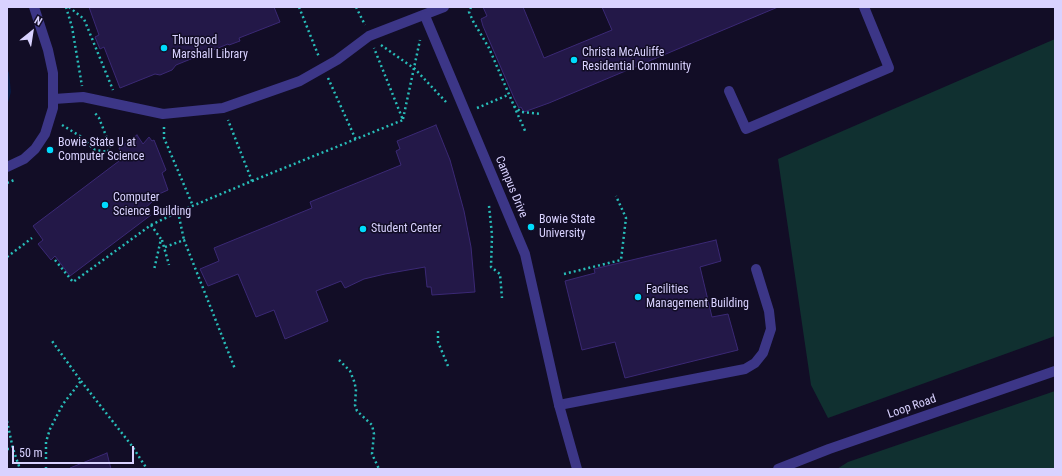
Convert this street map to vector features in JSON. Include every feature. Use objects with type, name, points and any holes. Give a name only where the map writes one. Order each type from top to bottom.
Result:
[{"type":"street","points":[[7,167],[24,158],[35,149],[44,134],[50,119],[54,99],[51,65],[34,7]]},
{"type":"street","points":[[54,99],[83,98],[163,114],[223,108],[300,81],[324,68],[369,36],[425,16],[444,7]]},
{"type":"street","points":[[729,91],[746,129],[889,68],[864,7]]},
{"type":"street","name":"Campus Drive","points":[[425,16],[525,254],[559,405],[577,469]]},
{"type":"street","points":[[559,405],[745,369],[755,363],[763,354],[771,329],[769,311],[756,269]]},
{"type":"street","name":"Loop Road","points":[[778,469],[829,449],[1055,371]]},
{"type":"path","points":[[68,7],[84,19],[114,94]]},
{"type":"path","points":[[61,125],[80,136],[96,150],[108,152],[110,146],[99,118],[83,98],[68,7]]},
{"type":"path","points":[[299,7],[356,140]]},
{"type":"path","points":[[356,7],[403,120]]},
{"type":"path","points":[[471,7],[469,12],[489,48],[508,95],[526,133]]},
{"type":"path","points":[[369,36],[415,69],[447,104]]},
{"type":"path","points":[[403,120],[415,69],[420,39]]},
{"type":"path","points":[[466,112],[508,95]]},
{"type":"path","points":[[514,106],[522,112],[541,114]]},
{"type":"path","points":[[223,108],[252,181]]},
{"type":"path","points":[[163,114],[164,138],[192,206]]},
{"type":"path","points":[[55,260],[73,282],[151,224],[252,181],[403,120]]},
{"type":"path","points":[[564,274],[621,260],[626,218],[616,196]]},
{"type":"path","points":[[489,204],[492,236],[491,267],[500,274],[502,298]]},
{"type":"path","points":[[178,212],[184,240],[235,369]]},
{"type":"path","points":[[151,224],[165,247],[169,265]]},
{"type":"path","points":[[7,257],[32,238]]},
{"type":"path","points":[[154,270],[161,239]]},
{"type":"path","points":[[165,247],[184,240]]},
{"type":"path","points":[[438,330],[438,342],[448,366]]},
{"type":"path","points":[[52,341],[132,446],[147,469]]},
{"type":"path","points":[[339,360],[350,371],[354,381],[356,389],[355,405],[357,411],[372,425],[374,434],[372,454],[379,469]]},
{"type":"path","points":[[46,469],[46,442],[50,428],[63,404],[81,381]]},
{"type":"path","points":[[7,421],[13,449],[20,469]]},
{"type":"path","points":[[7,449],[13,449]]},
{"type":"green space","points":[[1055,39],[1055,336],[828,418],[811,385],[778,159]]},
{"type":"green space","points":[[1055,391],[1055,469],[837,469],[848,462]]},
{"type":"water","points":[[7,69],[9,73],[11,92],[7,106]]},
{"type":"building","name":"Thurgood Marshall Library","points":[[89,7],[274,7],[280,22],[239,38],[240,41],[229,45],[228,44],[176,65],[172,70],[160,75],[155,74],[120,88],[104,47],[100,49],[95,37],[99,35]]},
{"type":"building","name":"Christa McAuliffe Residential Community","points":[[483,7],[523,7],[544,58],[612,30],[602,7],[778,7],[549,103],[524,112],[521,107],[519,108],[514,98],[483,26],[481,19],[487,16]]},
{"type":"building","name":"Student Center","points":[[436,125],[450,160],[464,211],[471,247],[475,292],[432,295],[431,287],[427,287],[425,267],[364,279],[345,288],[341,281],[316,291],[328,321],[285,339],[274,310],[256,317],[238,274],[208,286],[200,269],[219,261],[214,248],[312,208],[310,202],[401,165],[396,151],[400,149],[397,141]]},
{"type":"building","name":"Computer Science Building","points":[[137,135],[143,144],[149,137],[152,141],[154,140],[166,170],[162,173],[168,190],[150,198],[152,202],[145,208],[151,215],[70,276],[55,256],[51,260],[38,244],[43,240],[33,226],[123,158],[119,148]]},
{"type":"building","name":"Facilities Management Building","points":[[716,240],[721,261],[700,267],[712,317],[728,314],[738,350],[625,378],[615,342],[582,350],[565,281],[595,273],[594,269]]},
{"type":"building","points":[[107,453],[111,469],[70,469],[70,468]]},
{"type":"place","name":"Thurgood Marshall Library","points":[[164,48]]},
{"type":"place","name":"Christa McAuliffe Residential Community","points":[[574,60]]},
{"type":"place","name":"Bowie State U at Computer Science","points":[[50,150]]},
{"type":"place","name":"Computer Science Building","points":[[105,205]]},
{"type":"place","name":"Bowie State University","points":[[531,227]]},
{"type":"place","name":"Student Center","points":[[363,229]]},
{"type":"place","name":"Facilities Management Building","points":[[638,297]]}]
